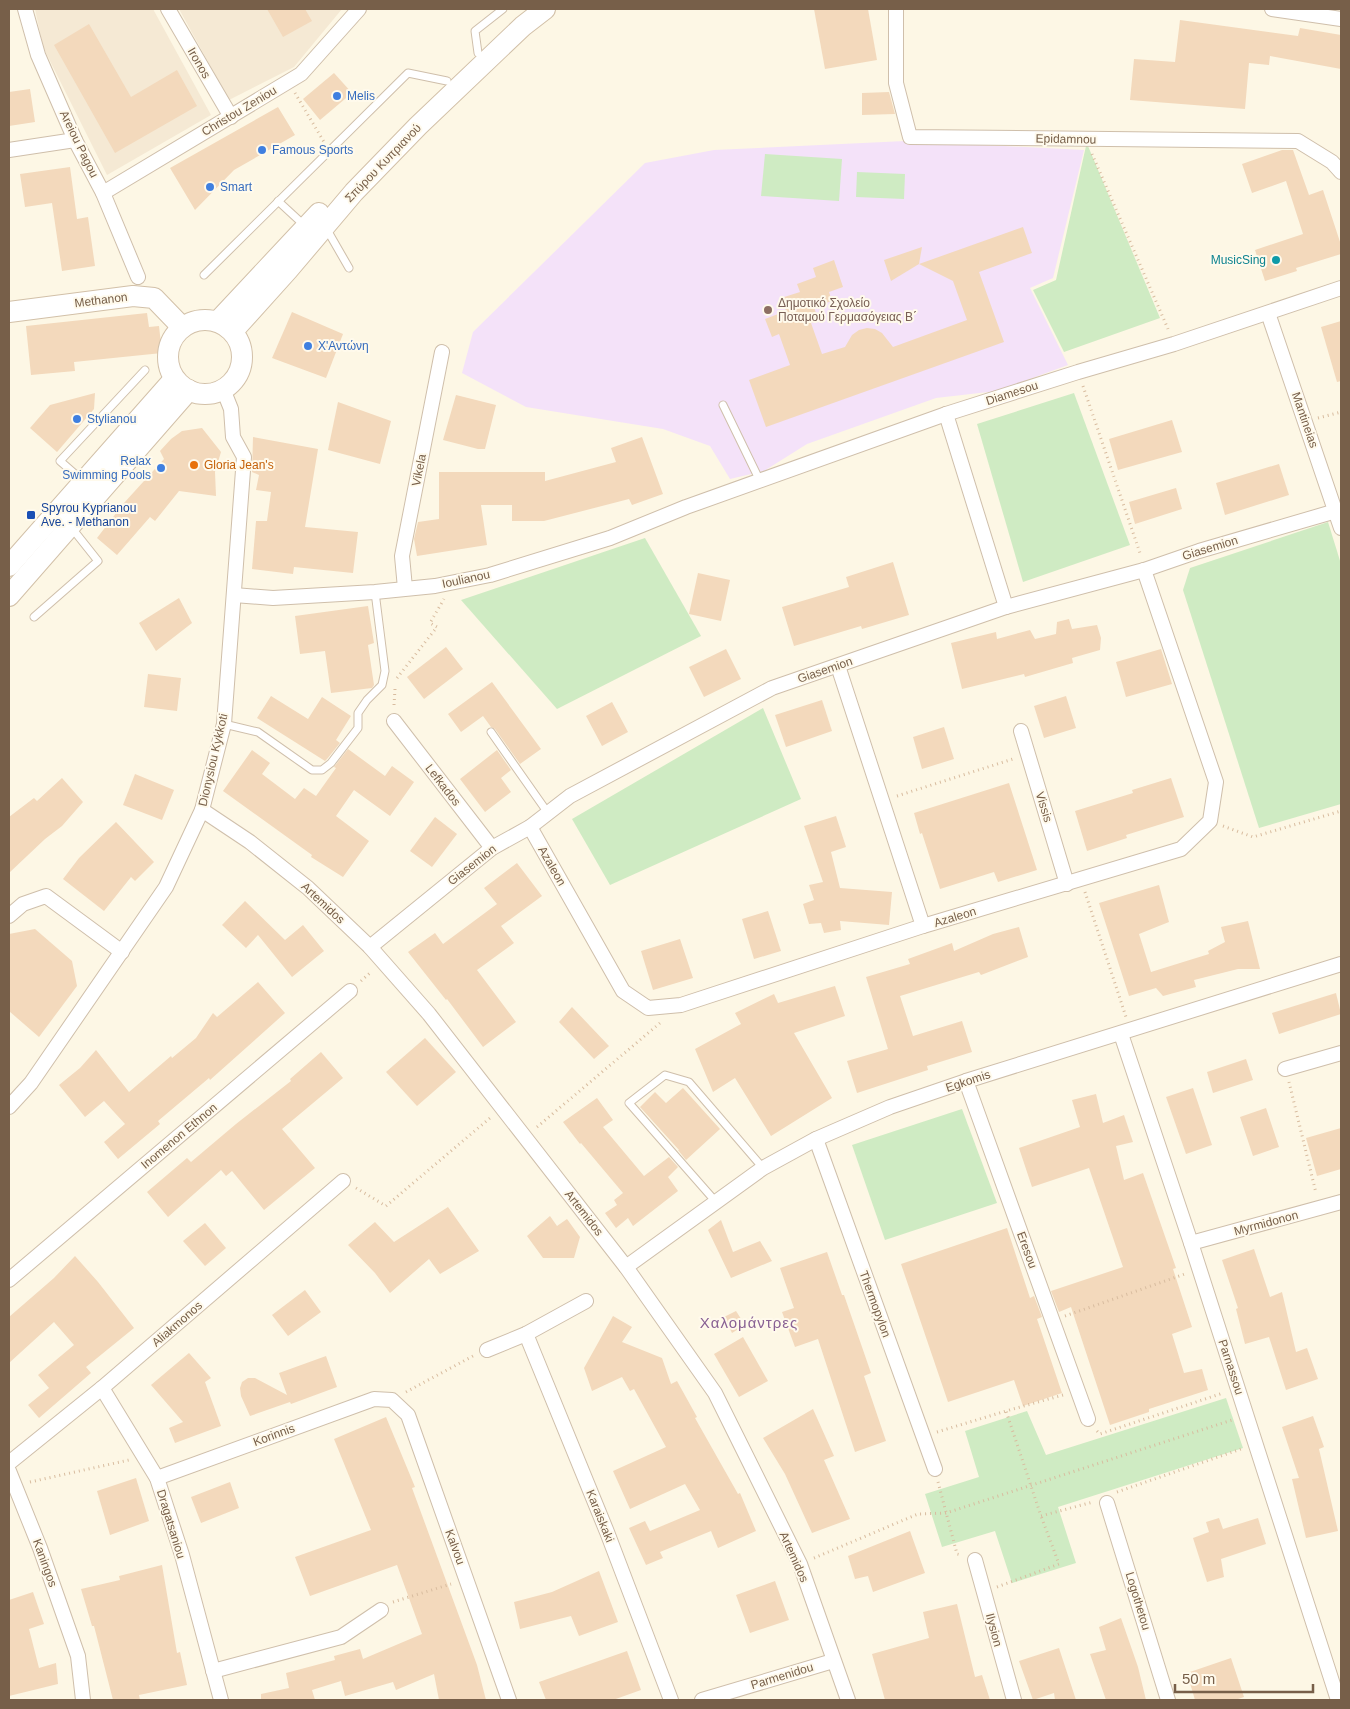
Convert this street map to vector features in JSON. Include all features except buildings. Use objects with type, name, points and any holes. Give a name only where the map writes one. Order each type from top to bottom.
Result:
[{"type":"main road","name":"Σπύρου Κυπριανού","points":[[316,226],[346,183],[447,81],[526,9]]},
{"type":"main road","name":"Σπύρου Κυπριανού","points":[[225,326],[316,226],[354,192],[418,126],[523,26],[545,9]]},
{"type":"main road","name":"Methanon","points":[[9,312],[133,296],[154,298],[182,327]]},
{"type":"main road","points":[[205,319],[225,326],[242,348],[243,360],[240,372],[233,382],[212,394],[200,394],[182,385],[168,361],[168,348],[174,336],[182,327],[193,321],[205,319]]},
{"type":"main road","points":[[9,566],[83,481],[182,385]]},
{"type":"main road","points":[[9,596],[70,526],[182,385]]},
{"type":"street","name":"Areiou Pagou","points":[[25,9],[38,55],[75,140],[103,193],[138,277]]},
{"type":"street","name":"Ironos","points":[[168,9],[230,117]]},
{"type":"street","name":"Christou Zeniou","points":[[103,193],[301,74],[359,9]]},
{"type":"street","name":"Epidamnou","points":[[896,9],[896,83],[910,137],[1298,141],[1332,162],[1341,172]]},
{"type":"street","points":[[1272,9],[1341,20]]},
{"type":"street","points":[[9,150],[75,140]]},
{"type":"street","name":"Diamesou","points":[[686,507],[946,414],[1174,344],[1341,288]]},
{"type":"street","name":"Mantineias","points":[[1268,312],[1341,528]]},
{"type":"street","name":"Vikela","points":[[405,588],[402,556],[442,352]]},
{"type":"street","name":"Dionysiou Kykkoti","points":[[9,1107],[31,1083],[166,887],[202,810],[224,724],[244,457],[233,437],[231,409],[223,389]]},
{"type":"street","points":[[946,414],[1006,607]]},
{"type":"street","name":"Ioulianou","points":[[234,595],[273,598],[375,592],[435,586],[490,575],[610,538],[686,507]]},
{"type":"street","name":"Giasemion","points":[[370,948],[492,848],[530,827],[570,796],[772,688],[1006,607],[1145,570],[1199,551],[1336,511]]},
{"type":"street","points":[[1145,570],[1216,782],[1210,821]]},
{"type":"street","points":[[838,666],[923,926]]},
{"type":"street","name":"Lefkados","points":[[394,721],[492,848]]},
{"type":"street","name":"Vissis","points":[[1022,731],[1028,754],[1074,882]]},
{"type":"street","name":"Artemidos","points":[[202,810],[250,842],[308,888],[383,962],[429,1014],[626,1267],[715,1393],[800,1564],[848,1700]]},
{"type":"street","name":"Azaleon","points":[[530,827],[623,991],[648,1008],[682,1006],[923,926],[1181,849],[1210,821]]},
{"type":"street","points":[[9,916],[23,904],[46,896],[122,952]]},
{"type":"street","name":"Egkomis","points":[[626,1267],[763,1168],[816,1139],[890,1107],[966,1081],[1341,964]]},
{"type":"street","name":"Inomenon Ethnon","points":[[9,1280],[350,992]]},
{"type":"street","name":"Parnassou","points":[[1126,1032],[1199,1269],[1338,1700]]},
{"type":"street","points":[[1286,1069],[1341,1053]]},
{"type":"street","name":"Eresou","points":[[966,1081],[1088,1419]]},
{"type":"street","name":"Thermopylon","points":[[816,1139],[935,1469]]},
{"type":"street","name":"Aliakmonos","points":[[9,1463],[102,1388],[343,1181]]},
{"type":"street","name":"Myrmidonon","points":[[1191,1243],[1341,1202]]},
{"type":"street","points":[[480,1353],[526,1334],[586,1301]]},
{"type":"street","name":"Karaiskaki","points":[[526,1334],[607,1532],[671,1700]]},
{"type":"street","name":"Dragatsaniou","points":[[102,1388],[157,1478],[182,1555],[221,1700]]},
{"type":"street","name":"Korinnis","points":[[157,1478],[374,1399],[392,1400]]},
{"type":"street","name":"Kalvou","points":[[392,1400],[408,1415],[510,1700]]},
{"type":"street","name":"Kaningos","points":[[9,1471],[40,1548],[78,1656],[84,1700]]},
{"type":"street","name":"Logothetou","points":[[1107,1502],[1168,1700]]},
{"type":"street","name":"Ilysion","points":[[975,1560],[1014,1700]]},
{"type":"street","points":[[213,1671],[341,1636],[381,1610]]},
{"type":"street","name":"Parmenidou","points":[[702,1700],[834,1661]]},
{"type":"lane","points":[[478,53],[475,31],[503,9]]},
{"type":"lane","points":[[204,275],[408,73],[447,81]]},
{"type":"lane","points":[[278,201],[316,226],[349,268]]},
{"type":"lane","points":[[83,481],[60,461],[145,370]]},
{"type":"lane","points":[[723,405],[760,481]]},
{"type":"lane","points":[[34,618],[98,561],[70,526]]},
{"type":"lane","points":[[224,724],[258,732],[312,770],[322,770],[331,763],[358,728],[358,713],[382,684],[385,671],[375,592]]},
{"type":"lane","points":[[491,732],[548,813]]},
{"type":"lane","points":[[716,1202],[629,1103],[665,1075],[689,1082],[763,1168]]},
{"type":"path","points":[[288,82],[329,151]]},
{"type":"path","points":[[1085,139],[1174,344]]},
{"type":"path","points":[[1078,372],[1145,570]]},
{"type":"path","points":[[1306,421],[1341,412]]},
{"type":"path","points":[[394,721],[395,681],[437,628],[430,623],[455,582]]},
{"type":"path","points":[[882,801],[1028,754]]},
{"type":"path","points":[[1210,821],[1253,837],[1341,811]]},
{"type":"path","points":[[1074,882],[1126,1032]]},
{"type":"path","points":[[350,992],[383,962]]},
{"type":"path","points":[[525,1138],[682,1006]]},
{"type":"path","points":[[1286,1069],[1320,1208]]},
{"type":"path","points":[[343,1181],[386,1206],[502,1108]]},
{"type":"path","points":[[1052,1320],[1199,1269]]},
{"type":"path","points":[[392,1400],[480,1353]]},
{"type":"path","points":[[1088,1419],[1100,1434],[1238,1388]]},
{"type":"path","points":[[923,1436],[1078,1391]]},
{"type":"path","points":[[984,1592],[1059,1564],[1006,1411]]},
{"type":"path","points":[[800,1564],[918,1514],[946,1513],[1246,1416]]},
{"type":"path","points":[[1041,1516],[1094,1502],[1107,1502],[1115,1493],[1255,1444]]},
{"type":"path","points":[[15,1486],[144,1457]]},
{"type":"path","points":[[935,1469],[957,1554],[975,1560]]},
{"type":"path","points":[[381,1610],[394,1602],[466,1579]]},
{"type":"shaded area","points":[[35,9],[153,9],[211,115],[107,175],[43,47]]},
{"type":"shaded area","points":[[179,9],[342,9],[294,67],[229,100]]},
{"type":"shaded area","name":"Δημοτικό Σχολείο Ποταμού Γερμασόγειας Β΄","points":[[905,141],[1084,150],[1053,278],[1030,288],[1068,365],[997,391],[936,398],[807,444],[764,471],[730,479],[710,446],[663,429],[526,407],[462,373],[473,332],[645,163],[714,150]]},
{"type":"green space","points":[[1086,146],[1088,146],[1160,318],[1064,352],[1033,290],[1056,280]]},
{"type":"green space","points":[[765,154],[842,159],[839,201],[761,196]]},
{"type":"green space","points":[[857,172],[905,174],[904,199],[856,197]]},
{"type":"green space","points":[[1074,393],[1130,545],[1023,582],[977,424]]},
{"type":"green space","points":[[1328,522],[1341,564],[1341,804],[1259,828],[1183,590],[1190,568]]},
{"type":"green space","points":[[645,538],[701,636],[557,709],[461,600]]},
{"type":"green space","points":[[763,708],[801,799],[610,885],[572,819]]},
{"type":"green space","points":[[962,1109],[997,1203],[885,1240],[852,1145]]},
{"type":"green space","points":[[1226,1398],[1243,1448],[1058,1507],[1076,1563],[1012,1583],[995,1531],[942,1547],[925,1494],[979,1477],[965,1431],[1027,1411],[1046,1455]]},
{"type":"place","name":"Melis","points":[[337,96]]},
{"type":"place","name":"Famous Sports","points":[[262,150]]},
{"type":"place","name":"Smart","points":[[210,187]]},
{"type":"place","name":"MusicSing","points":[[1276,260]]},
{"type":"place","name":"Δημοτικό Σχολείο Ποταμού Γερμασόγειας Β΄","points":[[768,310]]},
{"type":"place","name":"Χ'Αντώνη","points":[[308,346]]},
{"type":"place","name":"Stylianou","points":[[77,419]]},
{"type":"place","name":"Gloria Jean's","points":[[194,465]]},
{"type":"place","name":"Relax Swimming Pools","points":[[161,468]]},
{"type":"place","name":"Spyrou Kyprianou Ave. - Methanon","points":[[31,515]]},
{"type":"district","name":"Χαλομάντρες","points":[[749,1322]]}]
